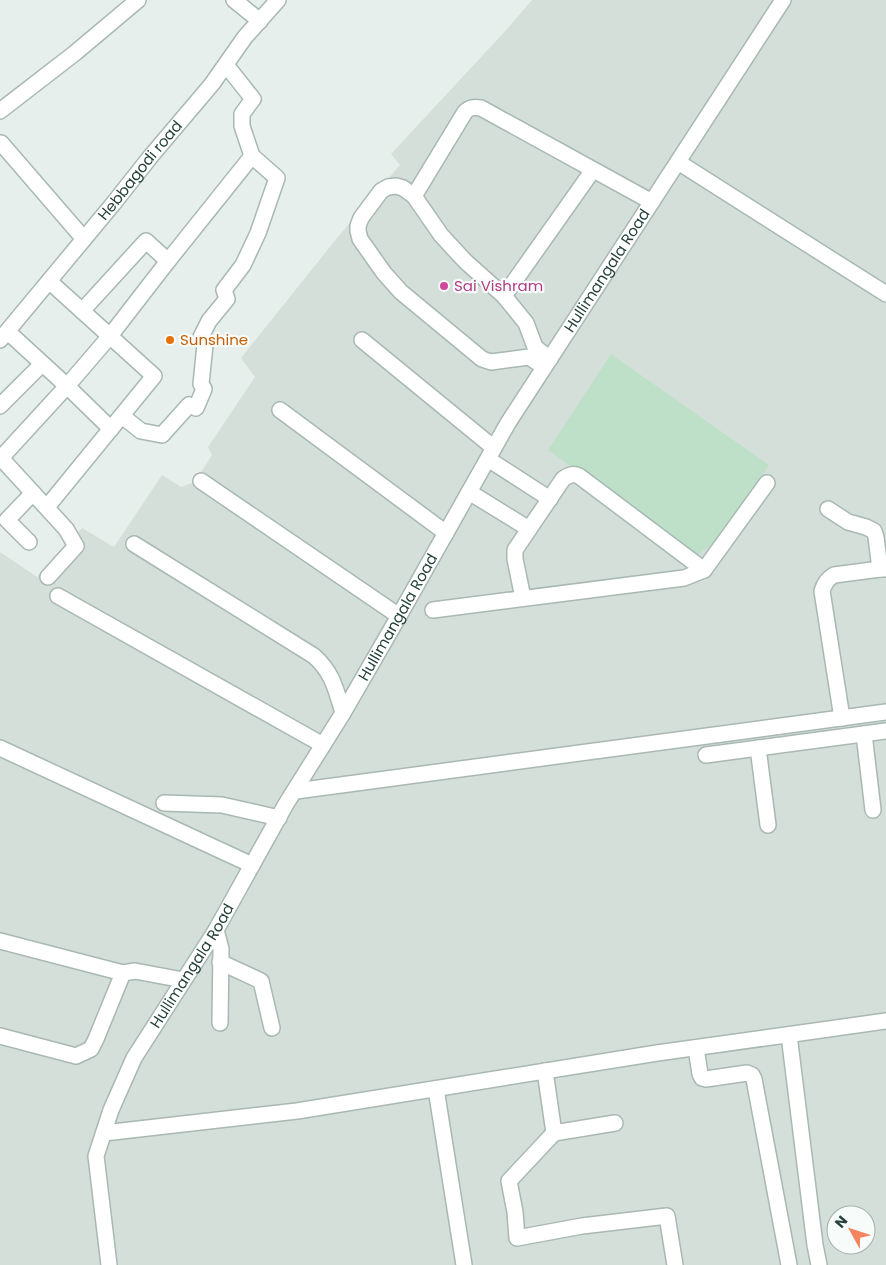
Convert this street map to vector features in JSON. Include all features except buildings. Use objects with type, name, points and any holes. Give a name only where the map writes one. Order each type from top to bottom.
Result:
[{"type":"street","points":[[0,111],[75,53],[138,0]]},
{"type":"street","points":[[234,0],[260,20]]},
{"type":"street","name":"Hebbagodi road","points":[[4,336],[212,84],[245,37],[278,0]]},
{"type":"street","name":"Hullimangala Road","points":[[109,1265],[96,1156],[111,1110],[134,1058],[216,930],[279,818],[399,616],[508,423],[783,0]]},
{"type":"street","points":[[122,416],[142,431],[162,434],[189,404],[196,408],[204,389],[201,384],[205,345],[200,337],[208,321],[227,298],[224,290],[243,265],[258,233],[277,178],[252,156],[242,126],[242,114],[253,100],[226,65]]},
{"type":"street","points":[[414,196],[465,112],[474,106],[481,108],[652,202]]},
{"type":"street","points":[[1,143],[84,239]]},
{"type":"street","points":[[48,577],[76,546],[66,529],[1,457],[67,386],[110,336],[252,156]]},
{"type":"street","points":[[678,162],[886,294]]},
{"type":"street","points":[[504,296],[593,170]]},
{"type":"street","points":[[532,352],[491,362],[482,359],[401,292],[371,256],[360,239],[358,231],[361,218],[381,191],[388,187],[396,186],[403,188],[414,196],[441,235],[465,261],[504,296],[526,323],[532,352],[547,363]]},
{"type":"street","points":[[82,311],[146,241],[168,261]]},
{"type":"street","points":[[47,507],[154,376],[49,281]]},
{"type":"street","points":[[4,336],[42,364],[111,429]]},
{"type":"street","points":[[362,340],[491,453],[550,499]]},
{"type":"street","points":[[0,406],[42,364]]},
{"type":"street","points":[[280,410],[446,533]]},
{"type":"street","points":[[523,598],[515,554],[517,546],[564,479],[571,474],[576,474],[704,570]]},
{"type":"street","points":[[202,482],[399,616]]},
{"type":"street","points":[[433,610],[684,578],[704,570],[767,483]]},
{"type":"street","points":[[469,492],[529,528]]},
{"type":"street","points":[[29,542],[7,520],[32,493]]},
{"type":"street","points":[[828,509],[848,522],[874,531],[883,569],[834,575],[823,586],[822,591],[842,718]]},
{"type":"street","points":[[134,544],[314,656],[327,670],[334,682],[343,713]]},
{"type":"street","points":[[58,596],[323,745]]},
{"type":"street","points":[[296,791],[886,712]]},
{"type":"street","points":[[706,755],[886,731]]},
{"type":"street","points":[[864,734],[872,810]]},
{"type":"street","points":[[0,748],[252,865]]},
{"type":"street","points":[[758,748],[768,824]]},
{"type":"street","points":[[164,803],[222,806],[279,818]]},
{"type":"street","points":[[216,930],[221,949],[220,1023]]},
{"type":"street","points":[[0,941],[123,973],[136,971],[184,980]]},
{"type":"street","points":[[220,962],[261,982],[272,1028]]},
{"type":"street","points":[[0,1036],[76,1056],[91,1049],[123,973]]},
{"type":"street","points":[[104,1133],[297,1110],[696,1048],[886,1021]]},
{"type":"street","points":[[789,1035],[819,1265]]},
{"type":"street","points":[[696,1048],[702,1078],[706,1080],[747,1073],[752,1075],[754,1079],[789,1265]]},
{"type":"street","points":[[546,1072],[554,1133]]},
{"type":"street","points":[[436,1089],[464,1265]]},
{"type":"street","points":[[614,1124],[554,1133],[509,1181],[515,1212],[517,1238],[582,1226],[667,1216],[675,1265]]},
{"type":"shaded area","points":[[532,0],[886,0],[886,1265],[0,1265],[0,552],[37,577],[82,528],[114,547],[162,475],[181,487],[195,482],[212,455],[208,447],[255,377],[241,358],[337,238],[400,165],[391,154]]},
{"type":"green space","points":[[611,354],[769,465],[717,541],[694,557],[548,450]]},
{"type":"place","name":"Sai Vishram","points":[[444,286]]},
{"type":"place","name":"Sunshine","points":[[170,340]]}]
